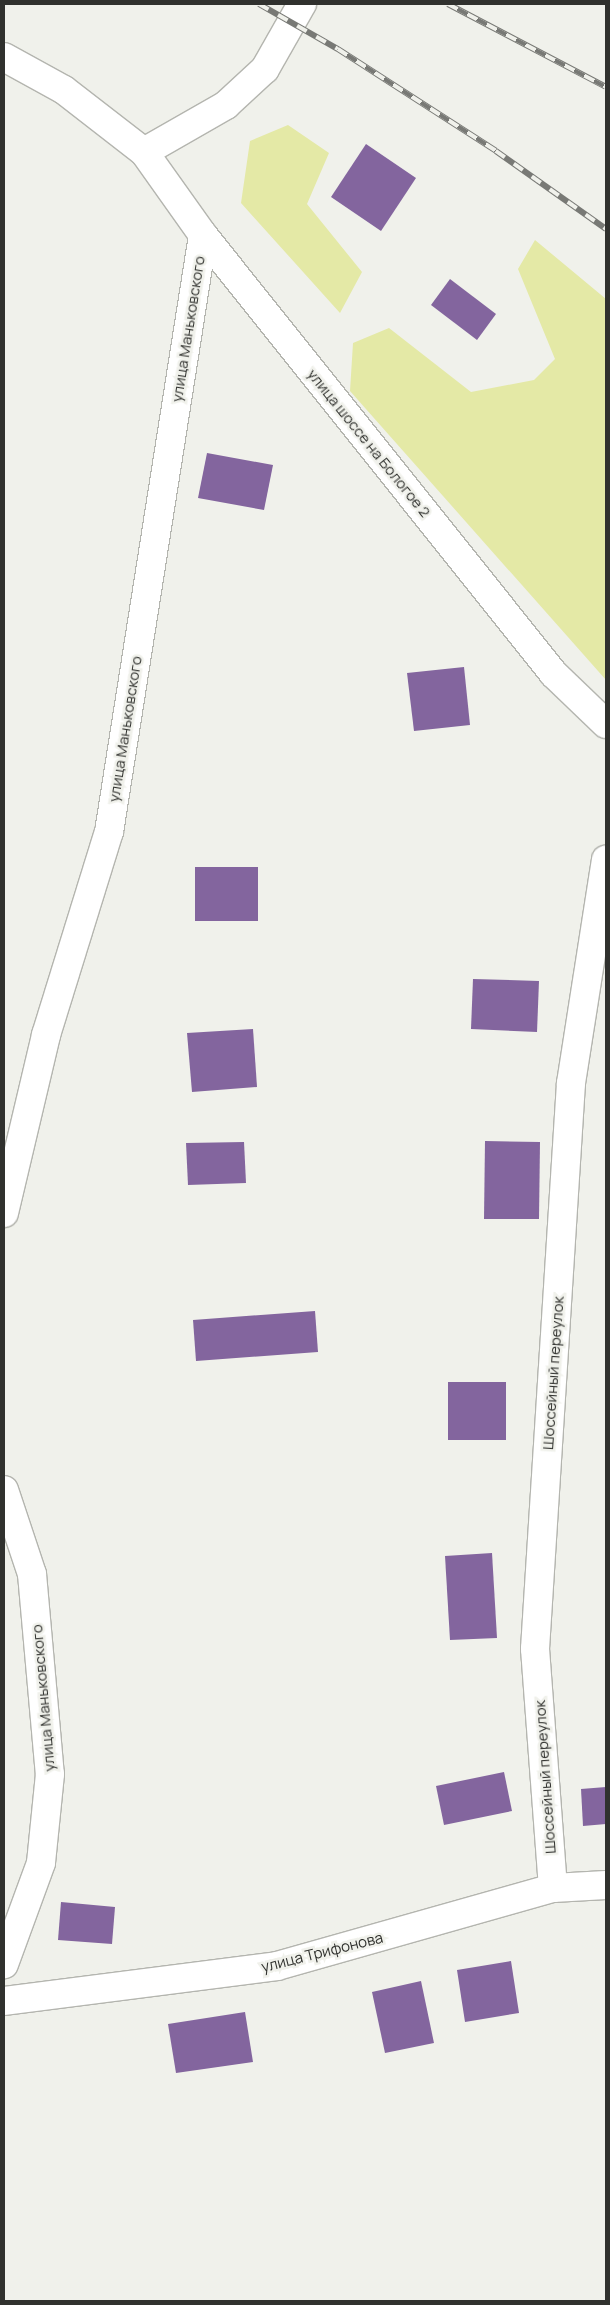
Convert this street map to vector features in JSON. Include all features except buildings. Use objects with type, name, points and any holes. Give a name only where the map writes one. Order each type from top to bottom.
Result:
[{"type":"street","points":[[144,152],[226,105],[265,69],[302,4]]},
{"type":"street","name":"улица шоссе на Бологое 2","points":[[4,57],[64,90],[144,152],[203,235],[554,674],[606,724]]},
{"type":"street","name":"улица Маньковского","points":[[4,1213],[46,1035],[109,832],[203,235]]},
{"type":"street","name":"Шоссейный переулок","points":[[553,1888],[535,1649],[571,1083],[606,860]]},
{"type":"street","name":"улица Маньковского","points":[[4,1490],[32,1574],[50,1774],[41,1863],[4,1964]]},
{"type":"street","name":"улица Трифонова","points":[[4,2001],[277,1966],[553,1888],[606,1885]]},
{"type":"green space","points":[[288,125],[329,153],[307,204],[362,272],[340,313],[241,203],[250,141]]},
{"type":"green space","points":[[535,240],[606,299],[606,680],[350,391],[353,343],[389,328],[471,392],[534,380],[555,359],[518,269]]},
{"type":"railway","points":[[259,4],[338,49],[496,151],[606,229]]},
{"type":"railway","points":[[448,4],[606,87]]}]
